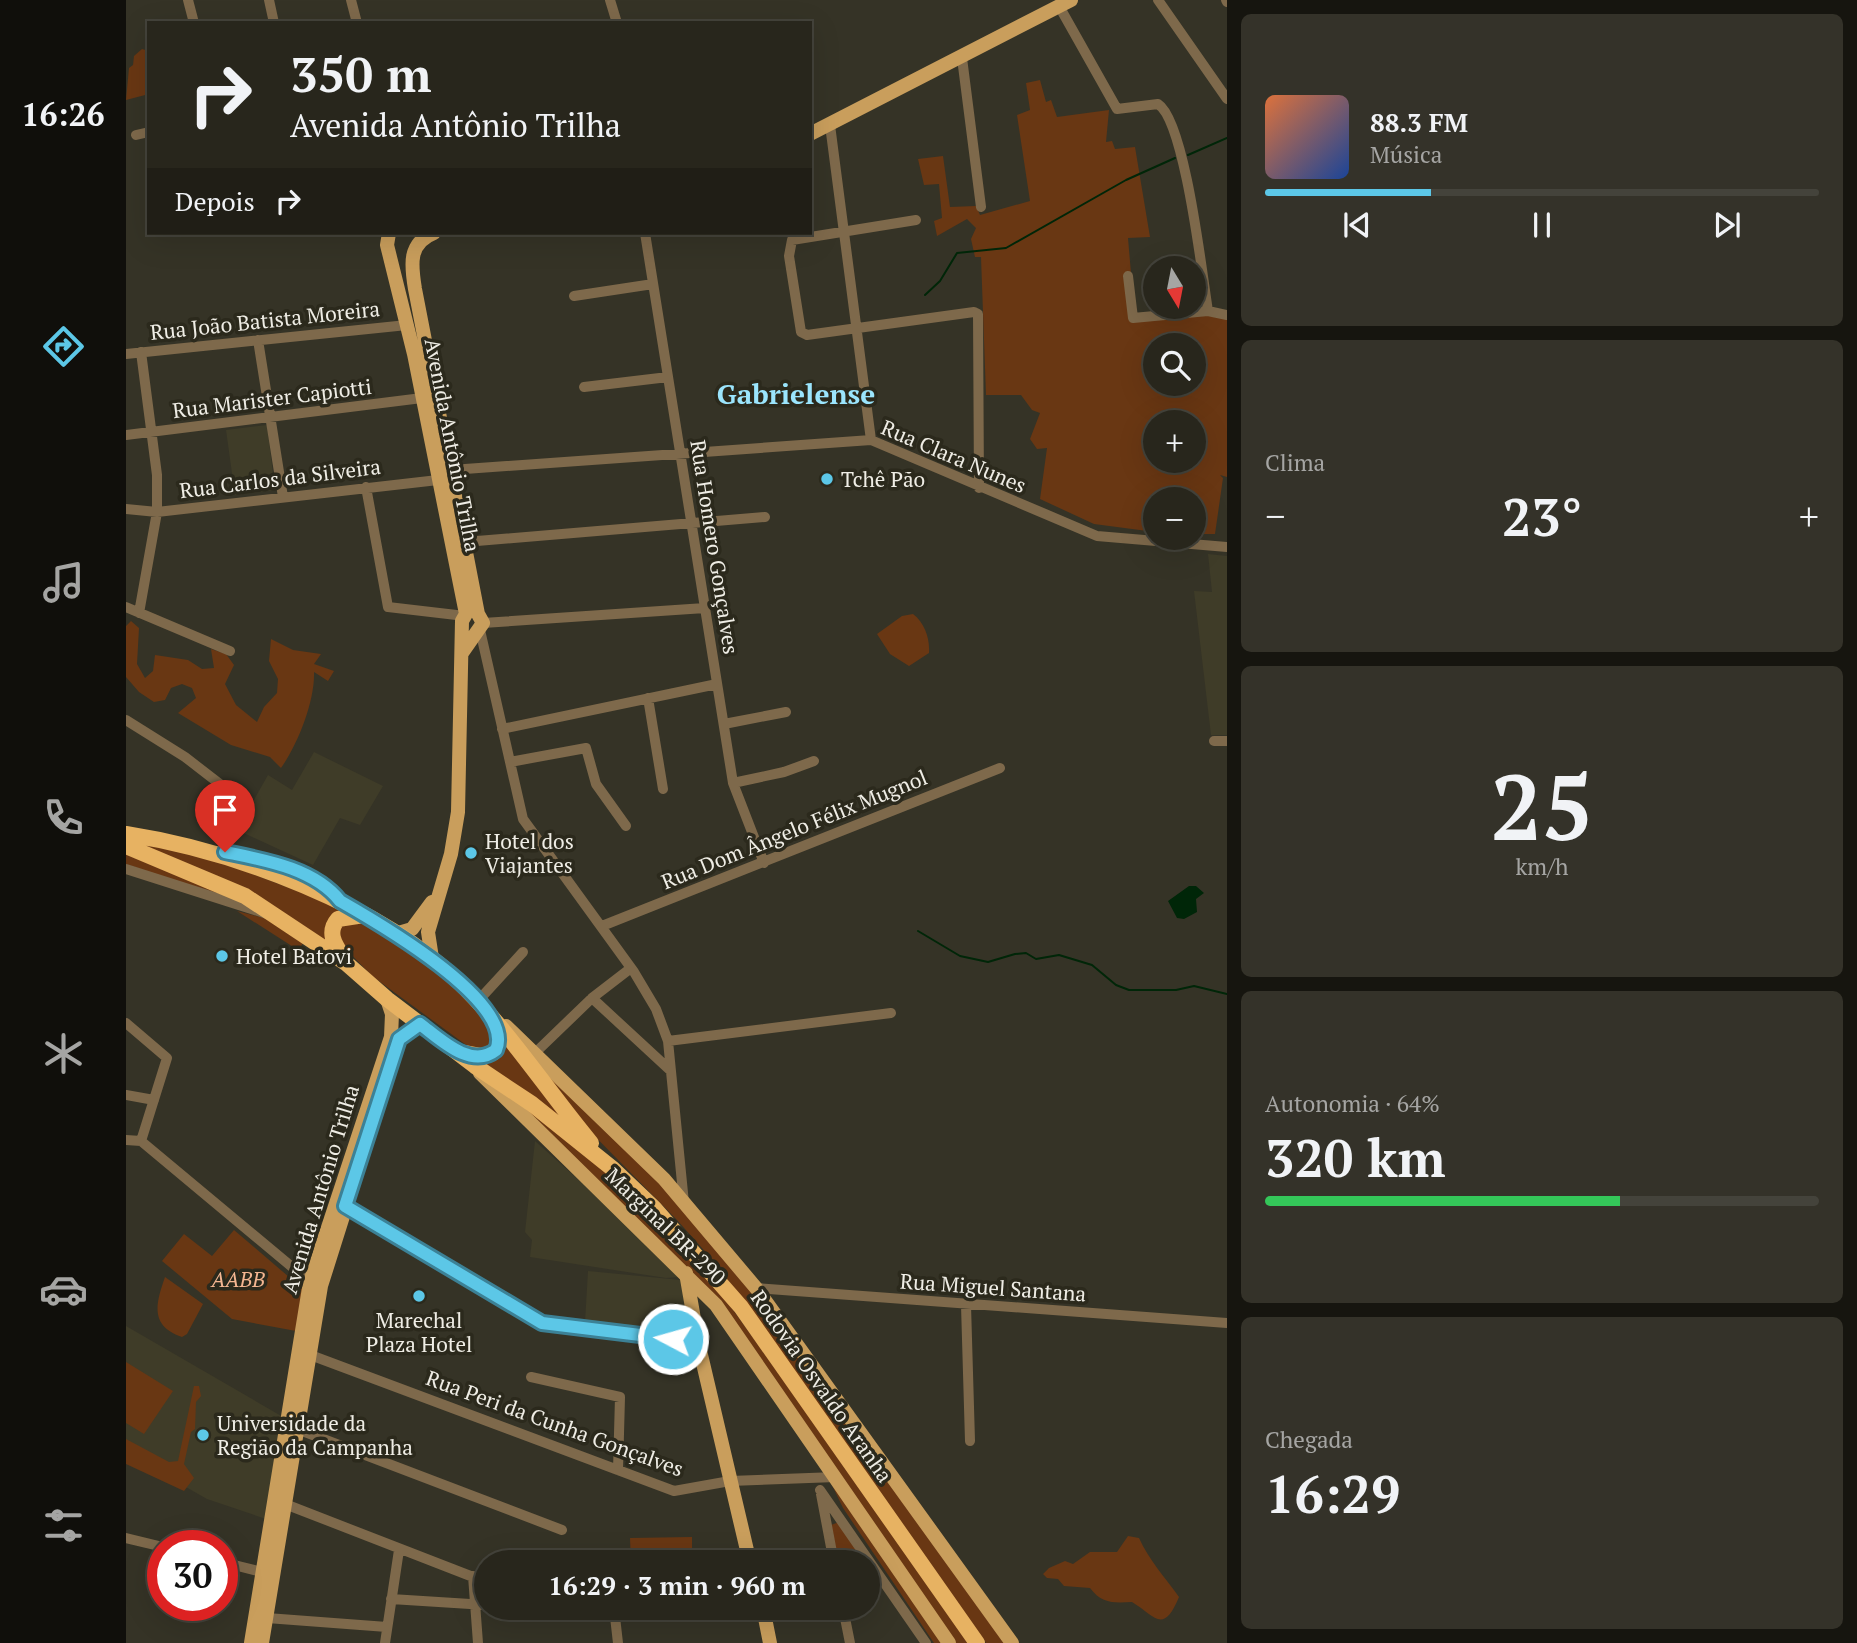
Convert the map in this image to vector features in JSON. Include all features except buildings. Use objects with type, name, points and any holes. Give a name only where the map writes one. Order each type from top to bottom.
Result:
[{"type":"highway","name":"Rodovia Osvaldo Aranha","points":[[126,834],[215,852],[340,901],[432,958],[497,1024],[613,1168]]},
{"type":"highway","name":"Rodovia Osvaldo Aranha","points":[[126,846],[217,883],[346,963],[387,999],[475,1066],[532,1104],[613,1168],[654,1208],[741,1307],[977,1643]]},
{"type":"highway","points":[[346,963],[332,937],[333,926],[344,917],[364,915]]},
{"type":"highway","points":[[457,1052],[481,1056],[493,1053],[500,1041],[497,1024]]},
{"type":"main road","points":[[812,133],[1065,3]]},
{"type":"main road","name":"Avenida Antônio Trilha","points":[[386,237],[400,257],[415,243]]},
{"type":"main road","name":"Avenida Antônio Trilha","points":[[386,237],[473,622]]},
{"type":"main road","name":"Avenida Antônio Trilha","points":[[415,243],[415,289],[465,542],[473,622]]},
{"type":"main road","points":[[432,958],[428,932],[458,812],[461,654],[473,622]]},
{"type":"main road","points":[[395,934],[408,932],[417,924],[440,889]]},
{"type":"main road","name":"Avenida Antônio Trilha","points":[[251,1643],[303,1352],[326,1262],[395,1038],[387,999]]},
{"type":"main road","points":[[480,1005],[535,1053],[664,1179],[756,1288],[1012,1643]]},
{"type":"main road","points":[[395,1038],[420,1024]]},
{"type":"main road","name":"Avenida Antônio Trilha","points":[[262,1643],[297,1429],[310,1282],[395,1038]]},
{"type":"main road","name":"Marginal BR-290","points":[[475,1066],[523,1117],[716,1305],[949,1643]]},
{"type":"main road","points":[[686,1273],[697,1338],[747,1550]]},
{"type":"main road","points":[[697,1338],[701,1312],[707,1306],[716,1305]]},
{"type":"main road","points":[[765,1620],[770,1643]]},
{"type":"street","points":[[188,0],[193,21]]},
{"type":"street","points":[[269,0],[274,21]]},
{"type":"street","points":[[351,0],[356,21]]},
{"type":"street","points":[[610,0],[616,21]]},
{"type":"street","points":[[1157,0],[1227,99]]},
{"type":"street","points":[[1065,3],[1116,109],[1158,104],[1173,126],[1186,181],[1208,311]]},
{"type":"street","points":[[962,58],[981,206]]},
{"type":"street","points":[[830,125],[871,440]]},
{"type":"street","points":[[136,135],[147,132]]},
{"type":"street","points":[[916,220],[790,243],[789,256],[801,332],[807,335],[974,312],[980,322],[979,488]]},
{"type":"street","name":"Rua Homero Gonçalves","points":[[645,235],[733,783],[764,863]]},
{"type":"street","points":[[1128,276],[1133,318],[1208,311],[1227,315]]},
{"type":"street","points":[[574,296],[653,284]]},
{"type":"street","name":"Rua João Batista Moreira","points":[[126,354],[407,325]]},
{"type":"street","points":[[258,340],[283,497]]},
{"type":"street","points":[[139,613],[157,512],[152,432],[141,352]]},
{"type":"street","points":[[584,387],[668,377]]},
{"type":"street","name":"Rua Marister Capiotti","points":[[126,435],[422,398]]},
{"type":"street","name":"Rua Clara Nunes","points":[[451,470],[871,440],[1097,536],[1227,547]]},
{"type":"street","name":"Rua Carlos da Silveira","points":[[126,509],[157,512],[439,480]]},
{"type":"street","points":[[366,487],[388,607],[473,622],[705,608]]},
{"type":"street","points":[[465,542],[765,517]]},
{"type":"street","points":[[126,607],[230,651]]},
{"type":"street","points":[[473,622],[523,819],[631,968],[656,1009],[668,1041],[684,1203]]},
{"type":"street","points":[[502,729],[717,684]]},
{"type":"street","points":[[648,698],[663,789]]},
{"type":"street","points":[[723,724],[786,712]]},
{"type":"street","points":[[126,720],[185,757],[238,798],[240,814],[215,852]]},
{"type":"street","points":[[1214,741],[1227,741]]},
{"type":"street","points":[[510,762],[583,747],[589,752],[596,784],[626,826]]},
{"type":"street","points":[[733,783],[784,772],[814,761]]},
{"type":"street","name":"Rua Dom Ângelo Félix Mugnol","points":[[602,926],[1000,768]]},
{"type":"street","points":[[126,869],[243,909],[273,916]]},
{"type":"street","points":[[480,1005],[523,953]]},
{"type":"street","points":[[535,1053],[592,998],[631,968]]},
{"type":"street","points":[[592,998],[671,1070]]},
{"type":"street","points":[[668,1041],[891,1013]]},
{"type":"street","points":[[126,1023],[166,1055],[141,1141]]},
{"type":"street","points":[[126,1095],[154,1100]]},
{"type":"street","points":[[126,1140],[141,1141],[310,1282]]},
{"type":"street","points":[[664,1179],[676,1176],[680,1167]]},
{"type":"street","points":[[345,1206],[542,1323],[697,1338]]},
{"type":"street","name":"Rua Miguel Santana","points":[[756,1288],[1227,1323]]},
{"type":"street","points":[[966,1305],[970,1441]]},
{"type":"street","name":"Rua Peri da Cunha Gonçalves","points":[[303,1352],[674,1491],[730,1481],[836,1477]]},
{"type":"street","points":[[531,1377],[620,1396],[618,1470]]},
{"type":"street","points":[[297,1429],[562,1530]]},
{"type":"street","points":[[816,1478],[832,1550]]},
{"type":"street","points":[[820,1490],[926,1643]]},
{"type":"street","points":[[285,1504],[472,1576],[474,1582]]},
{"type":"street","points":[[126,1538],[147,1543]]},
{"type":"street","points":[[385,1643],[399,1550]]},
{"type":"street","points":[[238,1566],[262,1573]]},
{"type":"street","points":[[391,1599],[474,1605]]},
{"type":"street","points":[[267,1618],[387,1627]]},
{"type":"street","points":[[478,1643],[480,1620]]},
{"type":"street","points":[[615,1620],[618,1643]]},
{"type":"street","points":[[845,1620],[850,1643]]},
{"type":"shaded area","points":[[267,425],[275,490],[235,495],[226,430]]},
{"type":"shaded area","points":[[1208,554],[1227,556],[1227,735],[1211,735],[1194,591],[1212,592]]},
{"type":"shaded area","points":[[314,752],[383,786],[360,825],[340,818],[313,865],[237,830],[268,775],[292,790]]},
{"type":"shaded area","points":[[1189,886],[1196,886],[1204,893],[1196,899],[1197,912],[1184,919],[1177,918],[1168,901]]},
{"type":"shaded area","points":[[535,1141],[678,1268],[679,1277],[666,1278],[530,1257],[532,1240],[525,1232]]},
{"type":"shaded area","points":[[588,1271],[681,1280],[685,1306],[655,1313],[658,1331],[585,1322]]},
{"type":"shaded area","name":"Universidade da Região da Campanha","points":[[126,1326],[283,1417],[266,1519],[207,1499],[126,1453]]},
{"type":"green space","points":[[142,49],[147,50],[147,95],[126,100],[129,68],[133,65],[134,56]]},
{"type":"green space","points":[[1040,80],[1046,102],[1051,100],[1057,117],[1109,110],[1106,142],[1112,141],[1115,149],[1135,147],[1150,237],[1128,238],[1135,320],[1206,319],[1208,312],[1227,316],[1227,477],[1220,475],[1223,478],[1215,534],[1206,534],[1206,487],[1143,487],[1143,530],[1094,524],[1040,499],[1047,448],[1037,449],[1030,439],[1040,413],[1032,410],[1021,395],[986,395],[981,257],[975,257],[971,239],[976,228],[967,219],[937,236],[934,221],[942,218],[939,184],[924,185],[918,159],[943,156],[950,207],[976,206],[980,215],[1030,201],[1017,115],[1030,110],[1026,83]]},
{"type":"green space","points":[[913,614],[926,632],[929,653],[909,666],[890,654],[877,634],[902,616]]},
{"type":"green space","points":[[131,621],[139,628],[137,664],[145,678],[153,671],[155,655],[188,660],[202,669],[214,668],[211,649],[226,654],[234,665],[225,684],[236,705],[257,722],[264,707],[277,693],[278,679],[269,661],[271,639],[293,650],[321,654],[314,664],[334,671],[328,681],[314,672],[312,696],[304,722],[281,768],[270,757],[231,745],[178,713],[196,698],[192,688],[182,684],[171,688],[165,700],[154,702],[139,692],[126,677],[126,626]]},
{"type":"green space","points":[[139,838],[206,856],[347,910],[339,913],[339,956],[149,850]]},
{"type":"green space","points":[[126,849],[260,910],[126,864]]},
{"type":"green space","points":[[237,911],[268,919],[304,942],[298,950]]},
{"type":"green space","points":[[355,921],[410,951],[467,998],[492,1032],[490,1050],[473,1050],[372,976],[338,941],[337,927]]},
{"type":"green space","points":[[510,1033],[679,1200],[747,1282],[1005,1643],[986,1643],[717,1265],[677,1220],[572,1113]]},
{"type":"green space","points":[[502,1041],[577,1132],[478,1062]]},
{"type":"green space","points":[[510,1094],[591,1156],[721,1293],[972,1643],[956,1643],[706,1288]]},
{"type":"green space","name":"AABB","points":[[234,1230],[303,1289],[296,1331],[232,1319],[162,1261],[184,1234],[212,1256]]},
{"type":"green space","points":[[165,1277],[203,1304],[187,1334],[182,1337],[164,1327],[158,1313],[159,1296]]},
{"type":"green space","points":[[126,1362],[173,1391],[144,1434],[126,1423]]},
{"type":"green space","points":[[194,1386],[199,1386],[201,1396],[196,1402],[195,1429],[191,1432],[184,1464],[194,1478],[184,1491],[126,1464],[126,1439],[169,1462],[178,1461]]},
{"type":"green space","points":[[831,1483],[879,1550],[871,1550],[843,1508]]},
{"type":"green space","points":[[839,1522],[858,1550],[836,1550],[831,1525]]},
{"type":"green space","points":[[1128,1536],[1139,1538],[1152,1561],[1179,1597],[1168,1616],[1163,1619],[1152,1616],[1132,1602],[1109,1601],[1099,1597],[1090,1588],[1064,1586],[1058,1579],[1047,1578],[1043,1574],[1049,1568],[1065,1561],[1073,1564],[1090,1552],[1117,1552]]},
{"type":"green space","points":[[692,1537],[692,1550],[630,1550],[630,1538]]},
{"type":"green space","points":[[880,1551],[946,1643],[934,1643],[880,1563]]},
{"type":"waterway","points":[[1188,155],[1227,138]]},
{"type":"waterway","points":[[925,295],[940,281],[957,253],[1006,248],[1126,180],[1175,158]]},
{"type":"waterway","points":[[918,931],[960,956],[988,962],[1015,954],[1026,953],[1036,959],[1059,955],[1092,965],[1116,985],[1129,990],[1176,990],[1194,986],[1227,994]]},
{"type":"place","name":"Tchê Pão","points":[[827,479]]},
{"type":"place","name":"Hotel dos Viajantes","points":[[471,853]]},
{"type":"place","name":"Hotel Batovi","points":[[222,956]]},
{"type":"place","name":"Marechal Plaza Hotel","points":[[419,1296]]},
{"type":"place","name":"Universidade da Região da Campanha","points":[[203,1435]]},
{"type":"district","name":"Gabrielense","points":[[796,393]]},
{"type":"route","points":[[225,852],[271,862],[293,870],[330,891],[340,901],[432,958],[471,994],[497,1024],[500,1041],[496,1050],[481,1056],[457,1052],[420,1024],[399,1039],[345,1206],[542,1323],[673,1339]]}]
